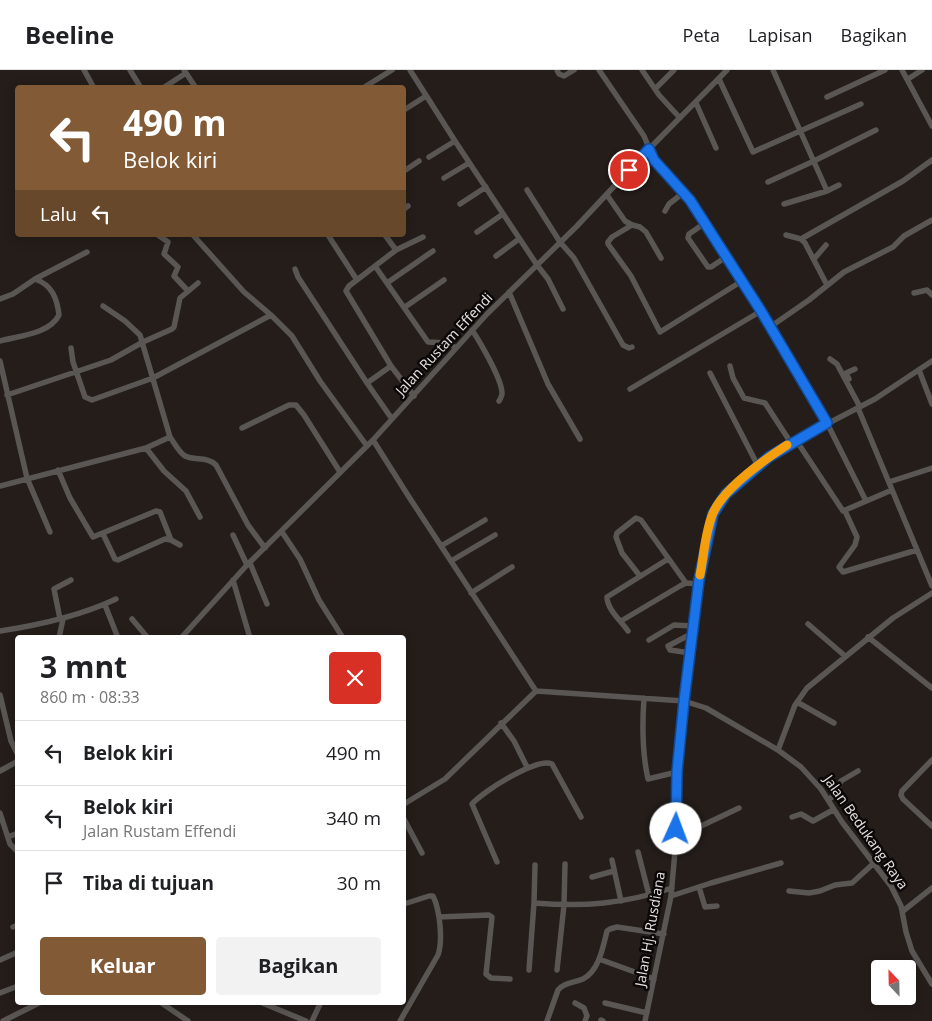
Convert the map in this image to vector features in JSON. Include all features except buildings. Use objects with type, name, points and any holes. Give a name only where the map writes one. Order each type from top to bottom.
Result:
[{"type":"street","points":[[84,70],[92,85]]},
{"type":"street","points":[[130,70],[139,85]]},
{"type":"street","points":[[367,85],[392,70]]},
{"type":"street","points":[[410,70],[519,239],[548,279],[563,309]]},
{"type":"street","points":[[557,70],[559,74],[564,76],[574,70]]},
{"type":"street","points":[[599,70],[644,136],[654,160],[690,200],[761,311],[827,423],[866,501]]},
{"type":"street","points":[[642,70],[655,89],[680,118]]},
{"type":"street","points":[[655,89],[674,70]]},
{"type":"street","name":"Jalan Rustam Effendi","points":[[184,635],[233,580],[373,440],[472,330],[727,70]]},
{"type":"street","points":[[773,70],[828,191]]},
{"type":"street","points":[[827,97],[885,70]]},
{"type":"street","points":[[902,70],[932,126]]},
{"type":"street","points":[[908,79],[922,70]]},
{"type":"street","points":[[167,85],[185,71],[194,85]]},
{"type":"street","points":[[719,79],[753,152],[861,104]]},
{"type":"street","points":[[406,109],[426,96]]},
{"type":"street","points":[[696,103],[716,148]]},
{"type":"street","points":[[768,182],[876,130]]},
{"type":"street","points":[[428,157],[455,141]]},
{"type":"street","points":[[804,243],[903,181],[932,160]]},
{"type":"street","points":[[406,169],[419,161]]},
{"type":"street","points":[[444,178],[469,163]]},
{"type":"street","points":[[784,204],[828,191],[839,185]]},
{"type":"street","points":[[460,204],[486,187]]},
{"type":"street","points":[[526,190],[560,242],[574,258],[623,345],[629,348],[632,347]]},
{"type":"street","points":[[665,211],[668,204],[683,193]]},
{"type":"street","points":[[607,194],[625,221],[632,226],[640,227],[646,232],[661,258]]},
{"type":"street","points":[[477,232],[503,214]]},
{"type":"street","points":[[770,327],[844,272],[893,247],[904,236],[932,220]]},
{"type":"street","points":[[705,223],[689,234],[688,238],[708,267],[726,257]]},
{"type":"street","points":[[632,226],[612,237],[608,244],[631,276],[660,332],[744,284]]},
{"type":"street","points":[[786,235],[804,243],[814,258],[827,285]]},
{"type":"street","points":[[161,237],[168,242],[164,254],[177,265],[178,268],[174,276],[188,292]]},
{"type":"street","points":[[195,237],[244,292],[292,336],[320,381],[367,446]]},
{"type":"street","points":[[329,237],[357,280]]},
{"type":"street","points":[[386,237],[396,250]]},
{"type":"street","points":[[414,396],[392,366],[346,291],[349,286],[396,250],[423,237]]},
{"type":"street","points":[[496,256],[519,239]]},
{"type":"street","points":[[814,258],[826,245]]},
{"type":"street","points":[[387,283],[433,251]]},
{"type":"street","points":[[0,299],[13,294],[35,279],[87,252]]},
{"type":"street","points":[[375,266],[428,342],[448,343],[456,348]]},
{"type":"street","points":[[295,269],[298,277],[392,419]]},
{"type":"street","points":[[0,340],[38,331],[57,320],[59,315],[58,307],[53,292],[35,279]]},
{"type":"street","points":[[405,308],[444,280]]},
{"type":"street","points":[[7,395],[111,360],[174,327],[178,301],[198,284]]},
{"type":"street","points":[[914,294],[927,290],[932,295]]},
{"type":"street","points":[[509,292],[512,303],[548,384],[580,439]]},
{"type":"street","points":[[103,306],[125,321],[140,335],[170,437],[184,456],[207,459],[216,465],[248,525],[265,548]]},
{"type":"street","points":[[630,389],[761,311]]},
{"type":"street","points":[[72,348],[73,362],[85,397],[92,400],[153,378],[271,315]]},
{"type":"street","points":[[472,330],[497,377],[502,391],[499,401]]},
{"type":"street","points":[[830,359],[837,364],[860,407]]},
{"type":"street","points":[[0,361],[27,478],[50,532]]},
{"type":"street","name":"Jalan Hj. Rusdiana","points":[[645,1021],[671,896],[676,829],[677,772],[684,701],[699,584],[713,514],[726,494],[758,466],[794,441],[875,399],[932,361]]},
{"type":"street","points":[[367,383],[392,366]]},
{"type":"street","points":[[730,366],[733,378],[744,398],[765,403],[845,512],[857,537],[855,545],[839,567],[843,572],[917,550]]},
{"type":"street","points":[[855,369],[846,373],[932,586]]},
{"type":"street","points":[[919,370],[932,404]]},
{"type":"street","points":[[710,373],[758,466]]},
{"type":"street","points":[[242,428],[289,405],[296,405],[340,472]]},
{"type":"street","points":[[0,486],[146,448],[170,437]]},
{"type":"street","points":[[373,440],[536,691],[445,779],[406,803]]},
{"type":"street","points":[[146,448],[164,471],[186,491],[200,517]]},
{"type":"street","points":[[889,482],[932,468]]},
{"type":"street","points":[[58,470],[70,498],[94,538],[156,511],[160,512],[171,540]]},
{"type":"street","points":[[845,512],[892,490]]},
{"type":"street","points":[[441,546],[485,520]]},
{"type":"street","points":[[640,576],[622,553],[616,540],[618,533],[633,520],[641,520],[686,583]]},
{"type":"street","points":[[282,532],[300,559],[319,600],[341,635]]},
{"type":"street","points":[[103,534],[115,559],[118,560],[160,540],[171,540],[180,545]]},
{"type":"street","points":[[234,535],[268,604]]},
{"type":"street","points":[[451,561],[495,535]]},
{"type":"street","points":[[628,631],[607,603],[607,598],[668,558]]},
{"type":"street","points":[[472,593],[512,567]]},
{"type":"street","points":[[59,635],[62,619],[54,589],[72,580]]},
{"type":"street","points":[[233,580],[249,635]]},
{"type":"street","points":[[621,621],[686,583],[699,584]]},
{"type":"street","points":[[778,750],[797,702],[815,680],[893,618],[932,592]]},
{"type":"street","points":[[0,631],[62,619],[116,599]]},
{"type":"street","points":[[105,604],[117,635]]},
{"type":"street","points":[[132,619],[145,635]]},
{"type":"street","points":[[808,624],[845,656]]},
{"type":"street","points":[[649,640],[674,625],[694,626]]},
{"type":"street","points":[[690,654],[670,650],[668,646],[693,633]]},
{"type":"street","points":[[868,637],[932,688]]},
{"type":"street","name":"Jalan Bedukang Raya","points":[[536,691],[684,701],[706,708],[778,750],[821,789],[834,810],[891,886],[903,911],[906,932],[912,951],[932,984]]},
{"type":"street","points":[[0,694],[11,740],[15,749]]},
{"type":"street","points":[[644,698],[643,758],[648,779],[677,772]]},
{"type":"street","points":[[797,702],[834,723]]},
{"type":"street","points":[[502,723],[514,741],[527,767]]},
{"type":"street","points":[[932,760],[902,791],[901,795],[903,800],[932,826]]},
{"type":"street","points":[[497,862],[472,804],[527,767],[547,762],[552,764],[581,817]]},
{"type":"street","points":[[0,771],[15,763]]},
{"type":"street","points":[[828,800],[836,794],[842,781],[858,770]]},
{"type":"street","points":[[676,829],[699,827],[739,808]]},
{"type":"street","points":[[792,817],[801,814],[813,821],[834,810]]},
{"type":"street","points":[[0,813],[8,837],[15,850]]},
{"type":"street","points":[[406,823],[422,853]]},
{"type":"street","points":[[8,837],[15,834]]},
{"type":"street","points":[[638,852],[649,895]]},
{"type":"street","points":[[612,860],[621,901]]},
{"type":"street","points":[[671,896],[781,863]]},
{"type":"street","points":[[789,891],[809,893],[835,886],[852,884],[874,863]]},
{"type":"street","points":[[557,970],[564,905],[565,864]]},
{"type":"street","points":[[529,970],[535,866]]},
{"type":"street","points":[[592,877],[614,871]]},
{"type":"street","points":[[699,887],[705,907],[717,906]]},
{"type":"street","points":[[534,903],[585,905],[621,901],[672,888]]},
{"type":"street","points":[[903,911],[932,888]]},
{"type":"street","points":[[400,1021],[438,955],[440,947],[439,917],[433,896],[406,903]]},
{"type":"street","points":[[439,917],[491,916],[493,919],[486,974],[491,978],[510,979]]},
{"type":"street","points":[[547,1021],[558,990],[565,984],[585,977],[599,959],[607,931],[617,927],[664,934]]},
{"type":"street","points":[[0,960],[15,953]]},
{"type":"street","points":[[599,959],[654,979]]},
{"type":"street","points":[[0,993],[15,987]]},
{"type":"street","points":[[575,1003],[584,1008],[585,1021]]},
{"type":"street","points":[[605,1003],[647,1013]]},
{"type":"street","points":[[3,1021],[35,1005]]},
{"type":"street","points":[[164,1005],[188,1021]]},
{"type":"street","points":[[271,1005],[306,1021]]},
{"type":"street","points":[[312,1021],[320,1005]]},
{"type":"slow traffic","points":[[700,575],[708,530],[719,503],[735,486],[769,457],[787,445]]},
{"type":"route","points":[[629,170],[649,149],[654,160],[690,200],[761,311],[827,423],[769,457],[726,494],[713,514],[708,530],[699,580],[684,701],[677,772],[676,829]]}]
